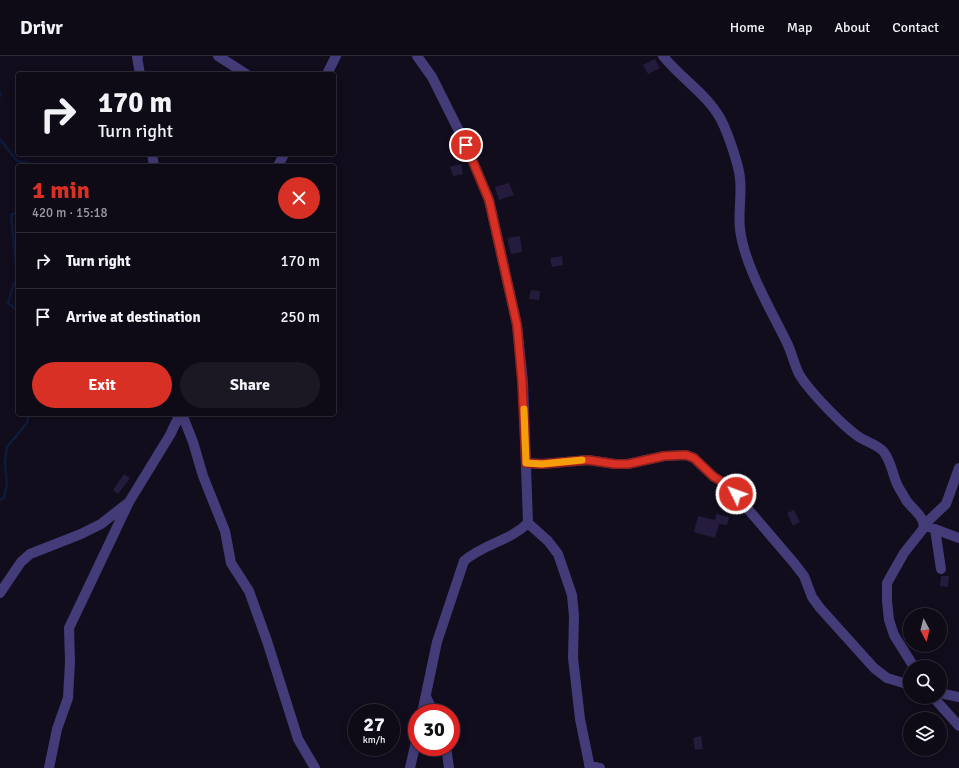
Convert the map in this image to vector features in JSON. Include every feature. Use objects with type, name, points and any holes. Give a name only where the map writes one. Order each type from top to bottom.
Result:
[{"type":"street","points":[[138,56],[140,72]]},
{"type":"street","points":[[218,56],[243,72]]},
{"type":"street","points":[[328,72],[336,56]]},
{"type":"street","points":[[417,56],[432,78],[466,145],[489,200],[517,325],[522,382],[528,523],[548,541],[558,554],[572,595],[574,616],[573,658],[580,719],[589,766],[600,768]]},
{"type":"street","points":[[663,56],[674,69],[713,106],[724,125],[740,177],[740,230],[747,255],[799,373],[814,394],[859,437],[876,445],[883,451],[889,460],[896,484],[908,504],[923,520],[924,525]]},
{"type":"street","points":[[49,768],[57,729],[68,698],[70,662],[69,628],[129,502],[180,416]]},
{"type":"street","points":[[182,416],[193,442],[203,476],[225,531],[231,563],[248,591],[267,641],[298,739],[314,768]]},
{"type":"street","points":[[526,463],[542,464],[588,460],[615,464],[628,464],[664,456],[686,455],[694,458],[714,477],[730,486],[741,502],[804,576],[812,597],[820,608],[874,668],[887,678],[903,683]]},
{"type":"street","points":[[910,660],[894,635],[889,620],[887,583],[904,553],[924,525],[946,504],[959,468]]},
{"type":"street","points":[[0,593],[21,562],[30,554],[81,534],[101,524],[129,502]]},
{"type":"street","points":[[424,704],[437,642],[464,561],[474,553],[519,532],[528,523]]},
{"type":"street","points":[[924,525],[959,538]]},
{"type":"street","points":[[935,529],[941,569]]},
{"type":"street","points":[[947,694],[959,697]]},
{"type":"street","points":[[426,697],[430,704]]},
{"type":"street","points":[[939,704],[959,726]]},
{"type":"street","points":[[410,768],[413,756]]},
{"type":"street","points":[[447,756],[449,768]]},
{"type":"building","points":[[655,59],[660,68],[648,74],[643,65]]},
{"type":"building","points":[[461,164],[463,174],[453,176],[450,167]]},
{"type":"building","points":[[509,183],[514,195],[499,200],[495,187]]},
{"type":"building","points":[[520,236],[522,252],[511,254],[507,238]]},
{"type":"building","points":[[562,256],[563,265],[552,267],[550,258]]},
{"type":"building","points":[[531,290],[540,291],[539,300],[529,299]]},
{"type":"building","points":[[124,474],[130,478],[118,494],[113,490]]},
{"type":"building","points":[[794,510],[800,522],[793,526],[787,513]]},
{"type":"building","points":[[716,514],[729,517],[727,525],[719,524],[715,538],[694,532],[698,516],[715,520]]},
{"type":"building","points":[[941,576],[949,576],[948,587],[940,586]]},
{"type":"building","points":[[701,736],[703,749],[695,750],[693,738]]},
{"type":"waterway","points":[[0,139],[17,161],[31,164]]},
{"type":"waterway","points":[[16,213],[11,215],[16,265]]},
{"type":"waterway","points":[[16,282],[14,283],[8,303],[16,309]]},
{"type":"waterway","points":[[0,500],[4,498],[7,484],[5,462],[7,447],[27,423],[29,416]]},
{"type":"slow traffic","points":[[524,409],[526,463],[542,464],[582,460]]},
{"type":"route","points":[[466,145],[489,200],[517,325],[522,382],[526,463],[542,464],[570,460],[588,460],[615,464],[628,464],[664,456],[686,455],[694,458],[714,477],[730,486],[736,494]]}]
